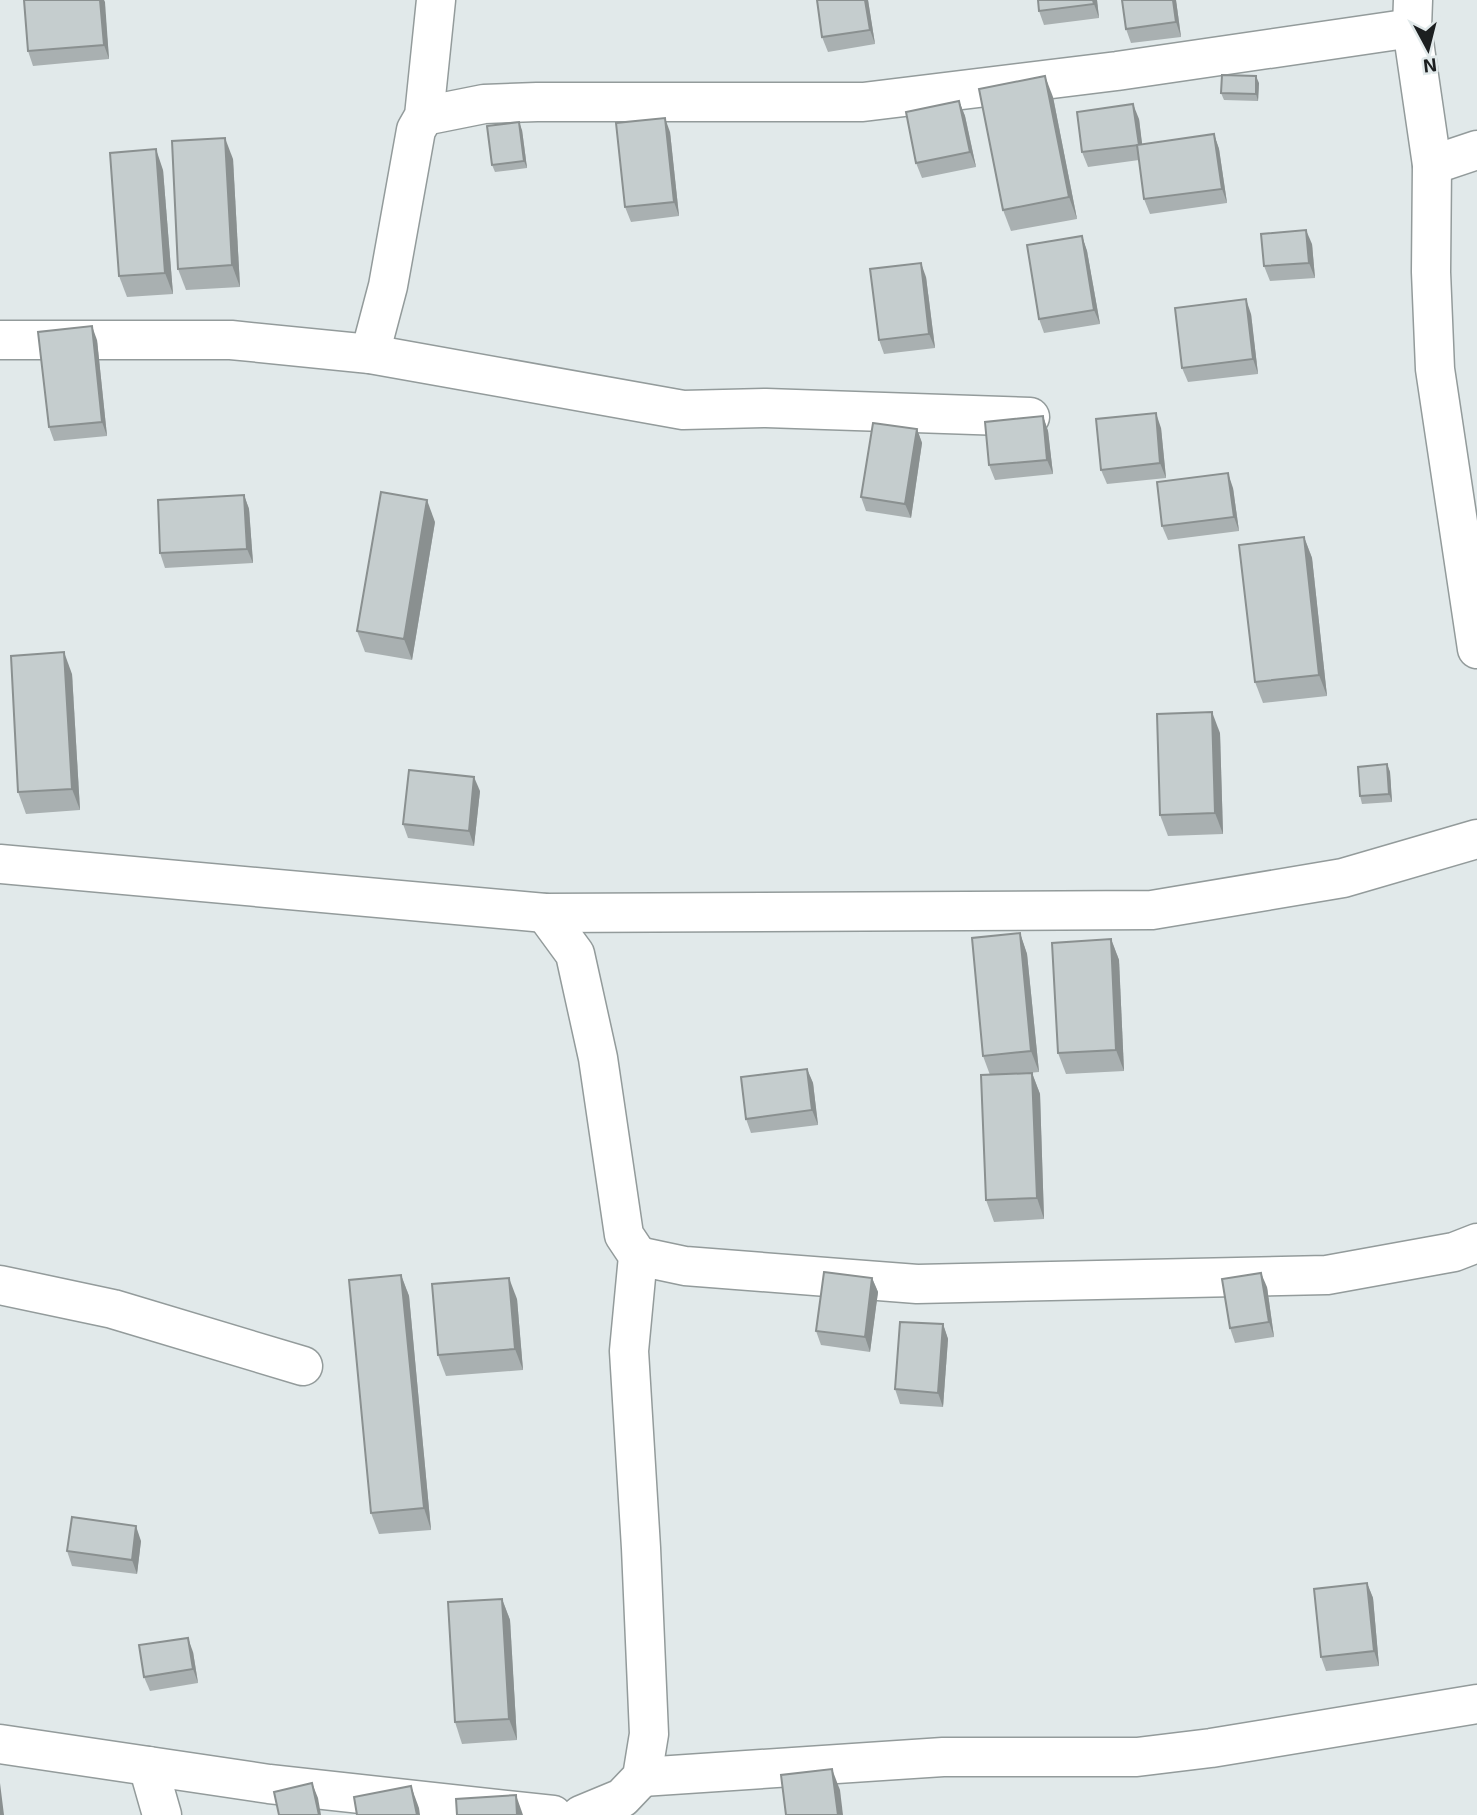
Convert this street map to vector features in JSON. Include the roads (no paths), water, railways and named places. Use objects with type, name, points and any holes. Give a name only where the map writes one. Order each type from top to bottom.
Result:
[{"type":"street","points":[[370,354],[388,286],[416,130],[424,116],[436,0]]},
{"type":"street","points":[[424,116],[484,104],[537,102],[863,102],[1117,71],[1412,14],[1432,165],[1431,272],[1435,369],[1477,649]]},
{"type":"street","points":[[1432,165],[1477,150]]},
{"type":"street","points":[[0,340],[231,340],[370,354],[683,410],[766,408],[1030,417]]},
{"type":"street","points":[[0,864],[545,912],[1152,910],[1343,878],[1477,839]]},
{"type":"street","points":[[545,912],[575,954],[598,1058],[624,1235],[638,1256],[629,1351],[649,1734],[642,1777],[622,1798],[581,1815]]},
{"type":"street","points":[[638,1256],[685,1266],[918,1284],[1327,1275],[1454,1252],[1477,1242]]},
{"type":"street","points":[[0,1285],[113,1309],[303,1366]]},
{"type":"street","points":[[642,1777],[943,1757],[1137,1758],[1477,1704]]},
{"type":"street","points":[[0,1744],[269,1784],[553,1815]]},
{"type":"street","points":[[148,1766],[162,1815]]}]
